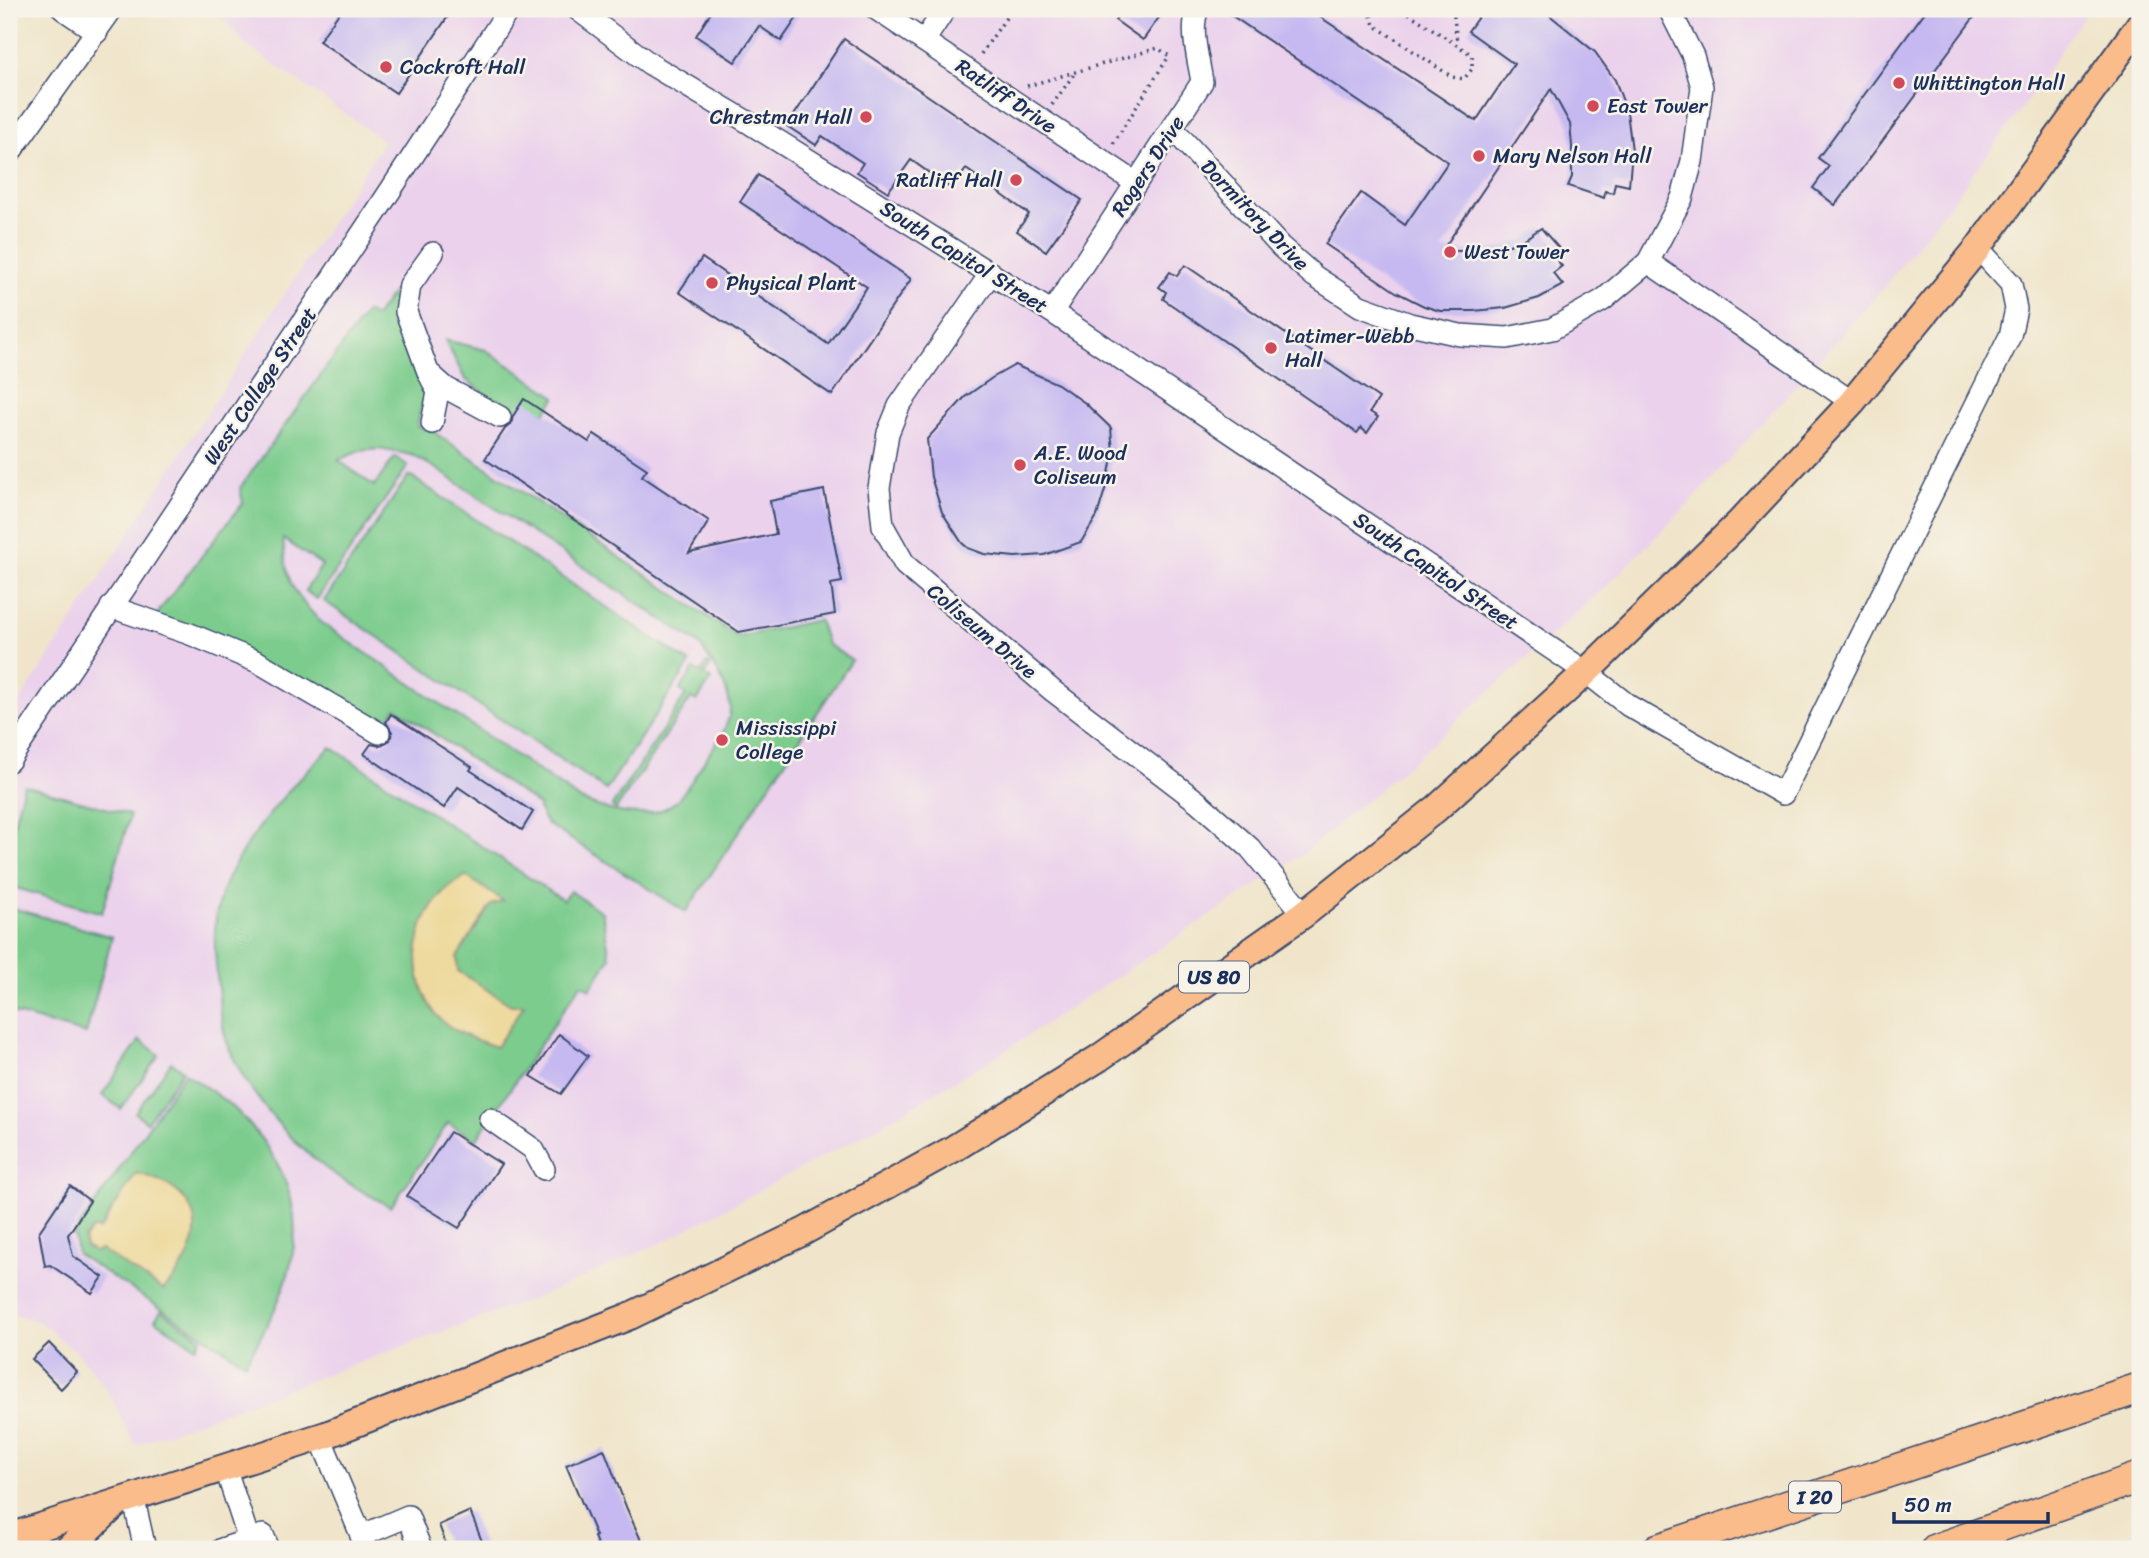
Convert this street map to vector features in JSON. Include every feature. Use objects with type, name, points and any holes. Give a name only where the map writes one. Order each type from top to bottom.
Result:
[{"type":"highway","name":"I 20","points":[[1658,1549],[2140,1388]]},
{"type":"highway","points":[[1936,1549],[2140,1476]]},
{"type":"main road","name":"US 80","points":[[9,1537],[320,1437],[630,1316],[803,1232],[953,1149],[1099,1058],[1304,914],[1437,808],[1586,672],[1739,523],[1852,402],[1978,248],[2140,23]]},
{"type":"main road","points":[[68,1549],[127,1498]]},
{"type":"street","points":[[63,9],[97,32]]},
{"type":"street","points":[[9,154],[112,9]]},
{"type":"street","name":"West College Street","points":[[9,761],[509,9]]},
{"type":"street","name":"South Capitol Street","points":[[577,9],[650,64],[1052,312],[1586,672],[1629,706],[1783,794],[2010,336],[2016,309],[2011,284],[1978,248]]},
{"type":"street","name":"Ratliff Drive","points":[[876,9],[1136,183]]},
{"type":"street","points":[[923,41],[945,9]]},
{"type":"street","name":"Rogers Drive","points":[[1052,312],[1202,82],[1195,35],[1198,9]]},
{"type":"street","points":[[1669,9],[1693,56],[1702,87],[1692,161],[1682,198],[1648,262],[1852,402]]},
{"type":"street","name":"Dormitory Drive","points":[[1173,129],[1281,247],[1314,276],[1360,306],[1410,324],[1460,335],[1507,338],[1552,329],[1603,300],[1648,262]]},
{"type":"street","points":[[432,423],[438,392],[406,312],[410,285],[433,253]]},
{"type":"street","name":"Coliseum Drive","points":[[991,273],[899,406],[888,433],[879,488],[883,526],[905,565],[1053,691],[1208,811],[1250,848],[1304,914]]},
{"type":"street","points":[[428,372],[446,388],[500,416]]},
{"type":"street","points":[[111,607],[258,662],[379,733]]},
{"type":"street","points":[[490,1119],[533,1149],[544,1169]]},
{"type":"street","points":[[320,1437],[364,1543],[408,1516],[421,1549]]},
{"type":"street","points":[[225,1467],[246,1546]]},
{"type":"street","points":[[127,1498],[145,1549]]},
{"type":"path","points":[[975,63],[1012,9]]},
{"type":"path","points":[[1368,9],[1374,25],[1452,77],[1464,79],[1472,69],[1472,55],[1402,9]]},
{"type":"path","points":[[1453,9],[1457,43]]},
{"type":"path","points":[[1027,86],[1158,48],[1169,56],[1108,152]]},
{"type":"path","points":[[1048,112],[1075,72]]},
{"type":"shaded area","name":"Mississippi College","points":[[214,9],[2089,9],[2020,111],[1884,287],[1694,499],[1609,584],[1412,762],[1299,857],[994,1058],[871,1131],[665,1241],[546,1294],[135,1445],[108,1391],[78,1353],[38,1321],[9,1313],[9,718],[384,141],[245,44]]},
{"type":"green space","points":[[401,281],[396,317],[427,385],[417,426],[432,431],[738,637],[819,620],[827,644],[852,660],[686,912],[547,824],[538,809],[540,806],[396,708],[379,733],[155,622],[159,611],[243,503],[240,488],[366,312],[375,317]],"holes":[[[379,449],[412,455],[699,644],[722,681],[730,713],[723,731],[690,783],[668,807],[656,812],[631,814],[605,809],[581,800],[322,623],[297,595],[286,566],[283,539],[322,565],[305,591],[317,599],[408,466],[395,457],[374,486],[338,460],[360,451]]]},
{"type":"green space","points":[[445,340],[486,350],[556,397],[545,413],[515,414],[465,379]]},
{"type":"green space","points":[[409,475],[690,663],[606,790],[324,601]]},
{"type":"green space","points":[[707,663],[711,665],[704,675],[711,680],[697,701],[691,698],[616,809],[612,806],[686,695],[680,690],[694,669],[701,673]]},
{"type":"green space","points":[[331,747],[563,900],[570,891],[602,912],[610,958],[590,989],[581,984],[476,1140],[448,1123],[391,1207],[327,1169],[282,1128],[254,1093],[233,1057],[221,1016],[215,932],[216,915],[224,886],[234,865],[264,820]]},
{"type":"green space","points":[[24,785],[130,815],[102,913],[9,886],[9,842]]},
{"type":"green space","points":[[9,907],[112,937],[86,1034],[9,1012]]},
{"type":"green space","points":[[140,1040],[159,1055],[121,1109],[102,1095]]},
{"type":"green space","points":[[171,1062],[183,1070],[147,1122],[135,1113]]},
{"type":"green space","points":[[185,1073],[237,1111],[264,1142],[282,1173],[292,1204],[295,1234],[290,1265],[280,1297],[245,1363],[77,1254],[74,1235]]},
{"type":"green space","points":[[161,1311],[201,1338],[196,1347],[155,1320]]},
{"type":"sand","points":[[466,876],[503,901],[491,905],[457,957],[458,971],[511,1005],[524,1005],[496,1047],[460,1033],[444,1023],[432,1009],[418,972],[417,953],[426,916],[449,886]]},
{"type":"sand","points":[[136,1173],[160,1181],[177,1192],[189,1205],[194,1220],[195,1236],[189,1254],[179,1272],[163,1290],[101,1250],[94,1252],[86,1247],[84,1239],[92,1229],[100,1229]]},
{"type":"building","name":"Cockroft Hall","points":[[342,9],[453,9],[396,93],[319,41]]},
{"type":"building","points":[[713,9],[803,9],[781,41],[759,26],[735,62],[696,36]]},
{"type":"building","points":[[1123,9],[1165,9],[1143,40],[1115,20]]},
{"type":"building","points":[[1222,9],[1308,9],[1476,121],[1514,64],[1468,31],[1484,9],[1542,9],[1595,52],[1615,80],[1627,112],[1632,150],[1629,186],[1615,183],[1613,193],[1605,191],[1604,198],[1568,186],[1572,177],[1570,124],[1551,89],[1442,251],[1484,251],[1501,248],[1523,240],[1541,228],[1563,253],[1556,259],[1562,266],[1553,273],[1563,285],[1539,298],[1505,308],[1440,311],[1424,306],[1396,292],[1325,244],[1361,193],[1405,225],[1448,162]]},
{"type":"building","name":"Whittington Hall","points":[[1927,9],[1980,9],[1835,205],[1813,188],[1829,166],[1818,158]]},
{"type":"building","points":[[844,39],[1082,200],[1046,251],[1017,231],[1029,214],[966,169],[952,189],[911,160],[888,192],[857,172],[863,163],[822,136],[816,145],[787,126]]},
{"type":"building","name":"Physical Plant","points":[[758,175],[911,279],[832,395],[679,292],[702,258],[828,344],[867,287],[740,202]]},
{"type":"building","name":"Latimer-Webb Hall","points":[[1185,265],[1379,398],[1370,412],[1378,417],[1367,433],[1361,428],[1357,433],[1163,299],[1166,292],[1159,287],[1170,272],[1177,276]]},
{"type":"building","name":"A.E. Wood Coliseum","points":[[1015,365],[1058,384],[1085,403],[1111,428],[1113,453],[1097,516],[1081,542],[1044,555],[1015,557],[984,554],[968,548],[942,512],[931,477],[927,439],[965,397]]},
{"type":"building","points":[[524,399],[589,442],[594,434],[647,469],[642,476],[709,521],[689,553],[776,534],[770,501],[824,490],[842,582],[831,584],[835,614],[739,632],[485,459],[511,424]]},
{"type":"building","points":[[391,714],[472,767],[470,770],[533,812],[522,830],[458,787],[444,808],[364,754],[371,744],[380,746],[390,740],[392,732],[386,722]]},
{"type":"building","points":[[559,1034],[588,1056],[561,1094],[531,1076]]},
{"type":"building","points":[[450,1132],[501,1164],[459,1228],[407,1196]]},
{"type":"building","points":[[70,1186],[90,1201],[68,1235],[73,1256],[103,1277],[92,1293],[50,1265],[45,1266],[39,1232]]},
{"type":"building","points":[[49,1343],[77,1372],[61,1389],[32,1359]]},
{"type":"building","points":[[604,1449],[645,1549],[599,1549],[594,1537],[596,1536],[566,1465]]},
{"type":"building","points":[[470,1511],[485,1549],[448,1549],[439,1525]]},
{"type":"place","name":"Cockroft Hall","points":[[386,67]]},
{"type":"place","name":"Whittington Hall","points":[[1899,83]]},
{"type":"place","name":"East Tower","points":[[1593,106]]},
{"type":"place","name":"Chrestman Hall","points":[[866,117]]},
{"type":"place","name":"Mary Nelson Hall","points":[[1479,156]]},
{"type":"place","name":"Ratliff Hall","points":[[1016,180]]},
{"type":"place","name":"West Tower","points":[[1450,252]]},
{"type":"place","name":"Physical Plant","points":[[712,283]]},
{"type":"place","name":"Latimer-Webb Hall","points":[[1271,348]]},
{"type":"place","name":"A.E. Wood Coliseum","points":[[1020,465]]},
{"type":"place","name":"Mississippi College","points":[[722,740]]}]
